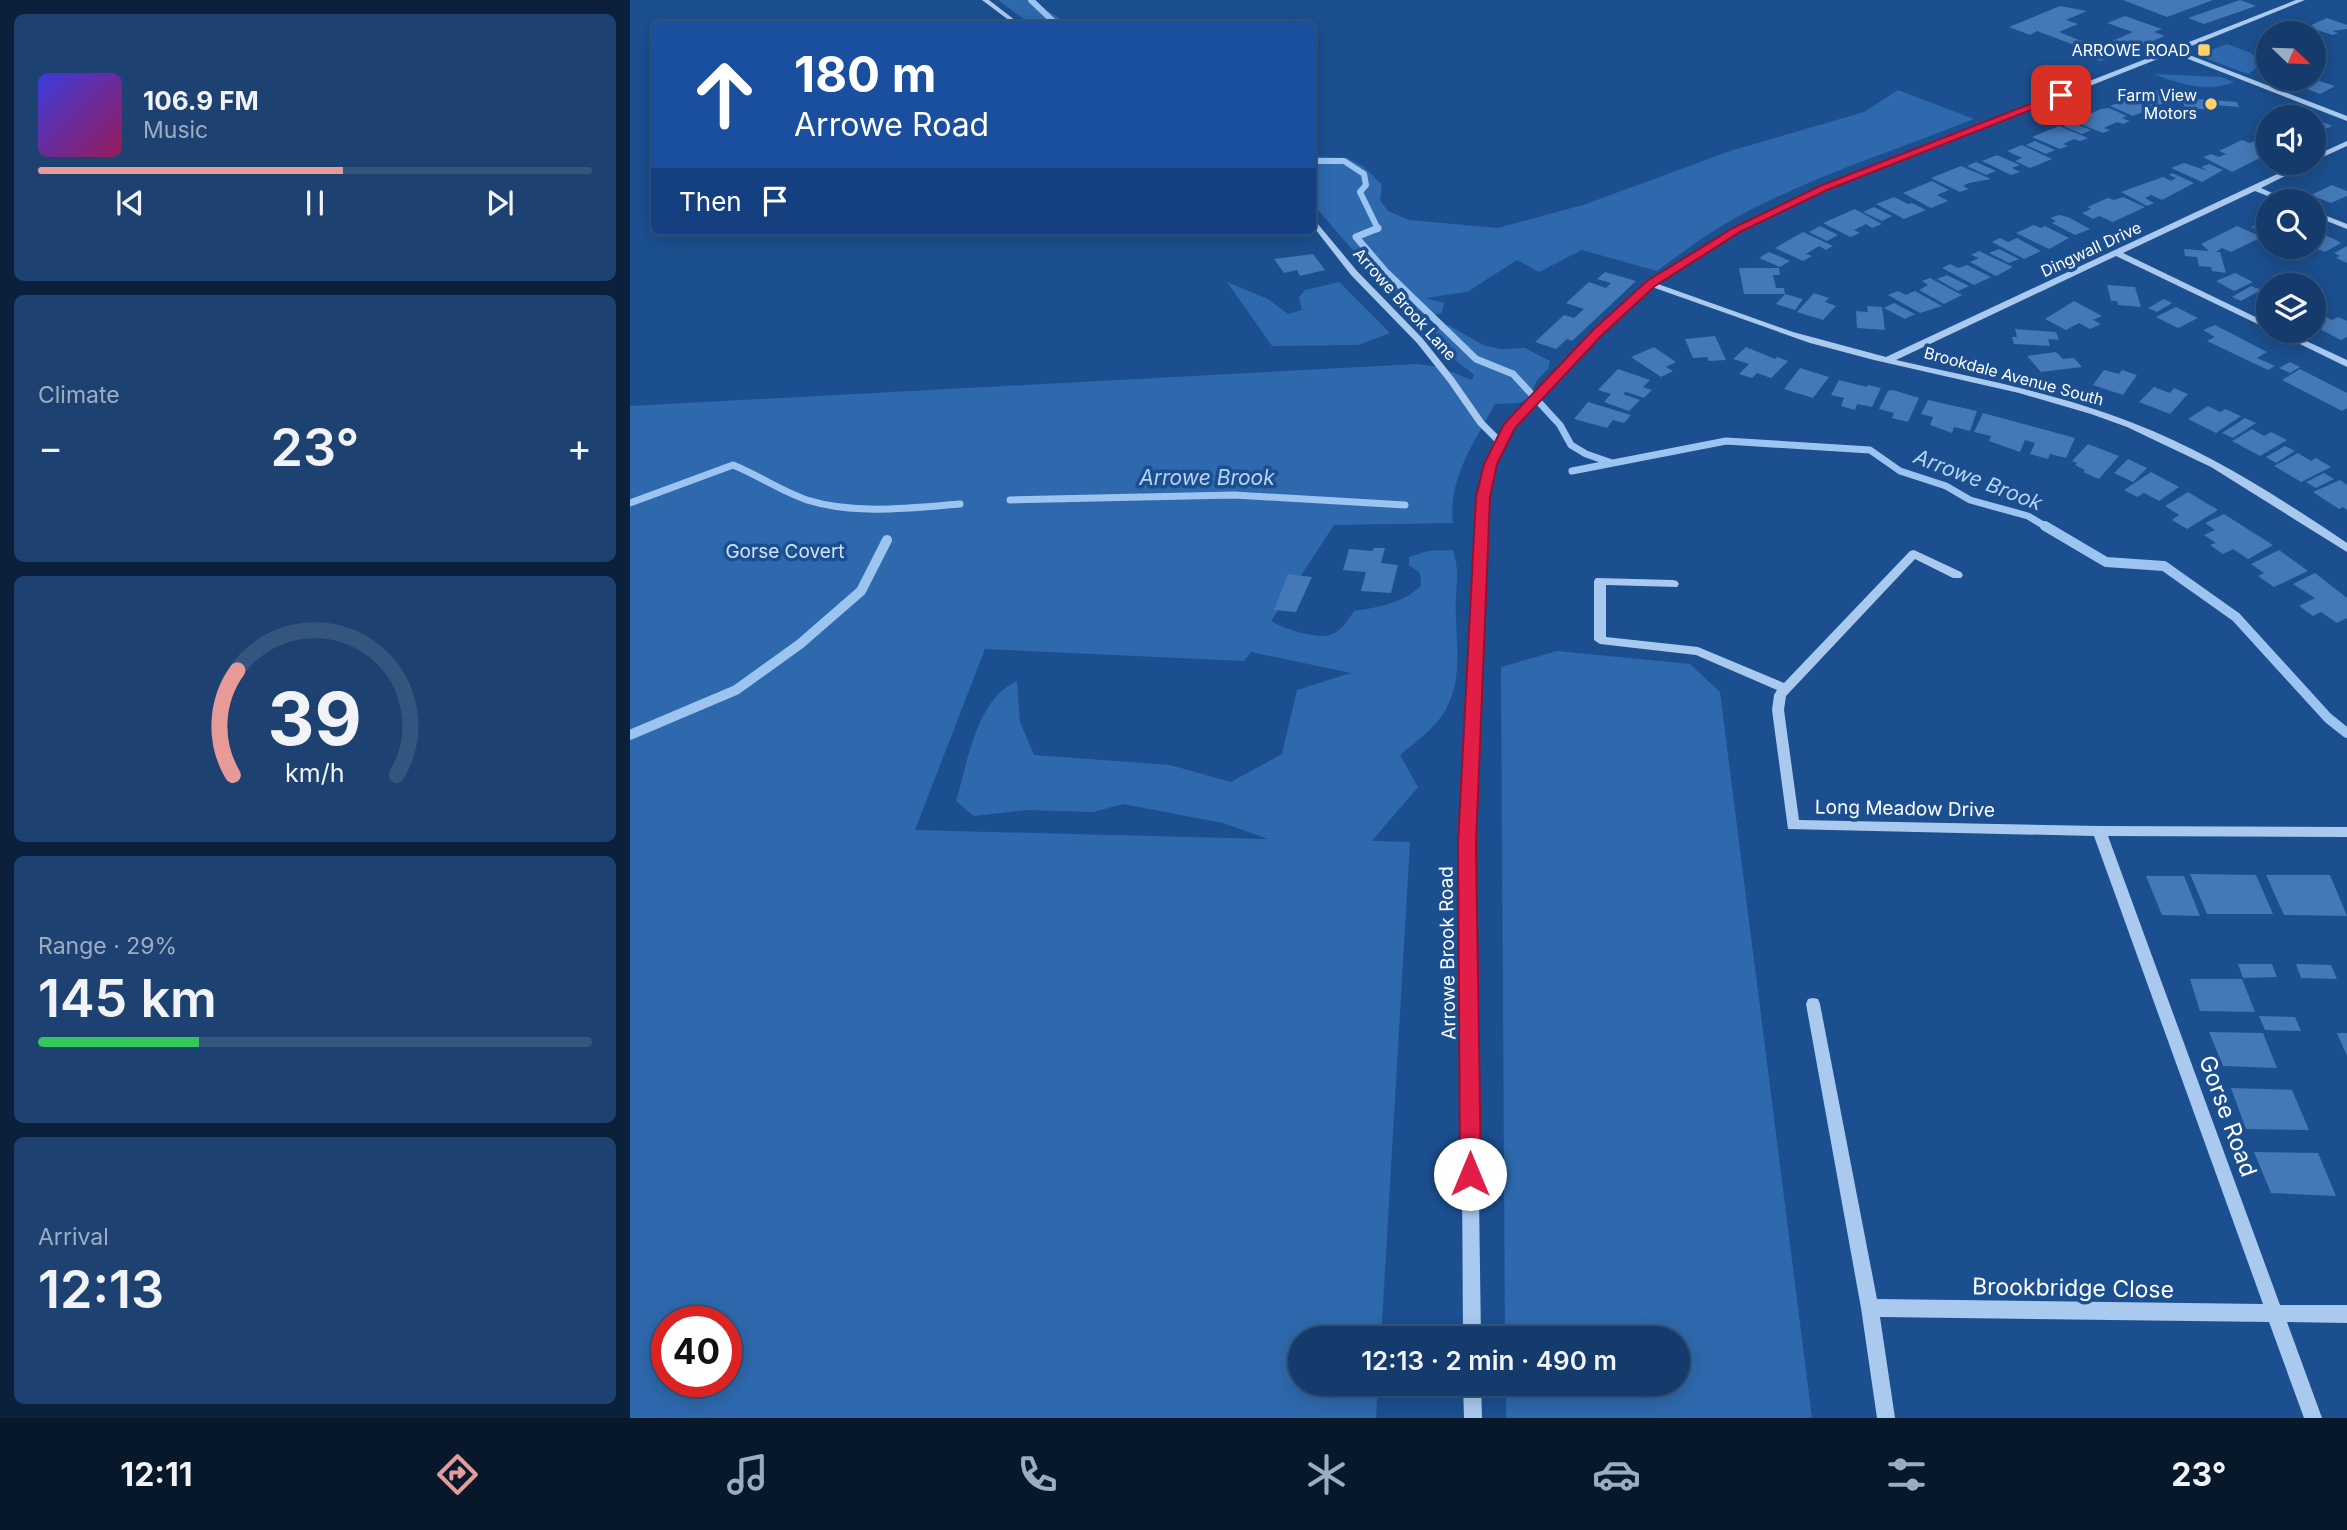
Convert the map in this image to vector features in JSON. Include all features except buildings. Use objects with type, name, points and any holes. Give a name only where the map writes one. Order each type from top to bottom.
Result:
[{"type":"street","points":[[985,0],[1013,21]]},
{"type":"street","points":[[1501,443],[1509,426],[1525,408],[1597,333],[1651,284],[1737,230],[1824,188],[2302,0]]},
{"type":"street","points":[[2173,51],[2347,119]]},
{"type":"street","points":[[2326,153],[2347,143]]},
{"type":"street","name":"Dingwall Drive","points":[[1888,360],[2282,175]]},
{"type":"street","points":[[2326,218],[2347,227]]},
{"type":"street","name":"Arrowe Brook Lane","points":[[1316,224],[1353,273],[1420,341],[1481,423],[1501,443]]},
{"type":"street","points":[[2115,252],[2256,320]]},
{"type":"street","name":"Brookdale Avenue South","points":[[1651,284],[1765,326],[1888,360],[2073,405],[2127,424],[2182,447],[2259,491],[2347,548]]},
{"type":"street","points":[[2303,343],[2347,364]]},
{"type":"street","name":"Arrowe Brook Road","points":[[1472,1326],[1467,844],[1485,483],[1501,443]]},
{"type":"street","points":[[1673,584],[1600,580],[1600,640],[1698,651],[1786,689],[1914,554],[1957,575]]},
{"type":"street","name":"Long Meadow Drive","points":[[1786,689],[1780,695],[1777,710],[1793,825],[2099,831],[2347,832]]},
{"type":"street","name":"Gorse Road","points":[[2099,831],[2314,1418]]},
{"type":"street","points":[[1813,1004],[1870,1308],[1886,1418]]},
{"type":"street","name":"Brookbridge Close","points":[[1870,1308],[2347,1314]]},
{"type":"street","points":[[1472,1396],[1473,1418]]},
{"type":"green space","points":[[998,0],[1032,0],[1063,21],[1026,21]]},
{"type":"green space","points":[[2227,44],[2251,53],[2256,57],[2256,68],[2249,74],[2197,55]]},
{"type":"green space","points":[[2154,74],[2221,77],[2234,82],[2204,87],[2183,84]]},
{"type":"green space","points":[[1898,90],[1974,119],[1782,194],[1717,229],[1657,271],[1582,250],[1539,272],[1517,260],[1467,292],[1425,298],[1444,303],[1442,313],[1424,317],[1407,313],[1316,207],[1316,156],[1347,158],[1364,167],[1382,185],[1380,200],[1388,211],[1409,220],[1498,228],[1586,204],[1730,151],[1864,112]]},
{"type":"green space","points":[[1227,282],[1268,299],[1288,314],[1302,310],[1299,297],[1305,290],[1339,282],[1390,333],[1358,345],[1272,346]]},
{"type":"green space","name":"Gorse Covert","points":[[1434,325],[1448,325],[1483,345],[1500,349],[1525,348],[1550,361],[1548,369],[1537,380],[1528,399],[1519,403],[1495,404],[1464,461],[1454,491],[1453,523],[1334,525],[1271,621],[1316,636],[1330,635],[1341,628],[1354,611],[1398,601],[1421,586],[1420,573],[1409,565],[1409,557],[1428,551],[1453,550],[1457,574],[1457,668],[1452,696],[1437,722],[1400,755],[1418,787],[1372,841],[1410,842],[1382,1326],[1288,1326],[1288,1396],[1377,1396],[1376,1418],[630,1418],[630,406],[1417,364],[1439,367],[1472,380],[1474,375],[1438,342]],"holes":[[[985,649],[1244,661],[1251,652],[1351,673],[1297,690],[1282,754],[1231,782],[1170,765],[1034,755],[1020,722],[1017,681],[1003,690],[983,717],[956,801],[974,816],[1027,810],[1093,812],[1123,804],[1223,823],[1268,839],[915,830]]]},
{"type":"green space","points":[[1557,651],[1690,664],[1720,692],[1812,1418],[1506,1418],[1506,1396],[1690,1396],[1690,1326],[1505,1326],[1501,667]]},
{"type":"waterway","points":[[1031,0],[1053,21]]},
{"type":"waterway","points":[[1316,161],[1344,161],[1364,174],[1366,185],[1360,192],[1378,228]]},
{"type":"waterway","points":[[1375,230],[1378,228]]},
{"type":"waterway","points":[[1378,228],[1356,237],[1385,271],[1476,359],[1513,374],[1560,425],[1571,445],[1586,454],[1612,463]]},
{"type":"waterway","name":"Arrowe Brook","points":[[1572,471],[1726,441],[1870,450],[1900,471],[1946,486],[1970,500],[2028,516],[2048,528]]},
{"type":"waterway","name":"Arrowe Brook","points":[[630,503],[733,465],[797,496],[825,505],[883,509],[960,504]]},
{"type":"waterway","name":"Arrowe Brook","points":[[1010,500],[1234,495],[1405,505]]},
{"type":"waterway","name":"Arrowe Brook","points":[[2045,526],[2106,562],[2164,566],[2236,617],[2328,718],[2347,733]]},
{"type":"waterway","points":[[630,735],[736,690],[800,644],[861,591],[887,540]]},
{"type":"place","name":"ARROWE ROAD","points":[[2204,50]]},
{"type":"place","name":"Farm View Motors","points":[[2211,104]]},
{"type":"route","points":[[1470,1174],[1467,844],[1483,497],[1490,464],[1509,426],[1597,333],[1651,284],[1737,230],[1824,188],[2061,95]]}]
